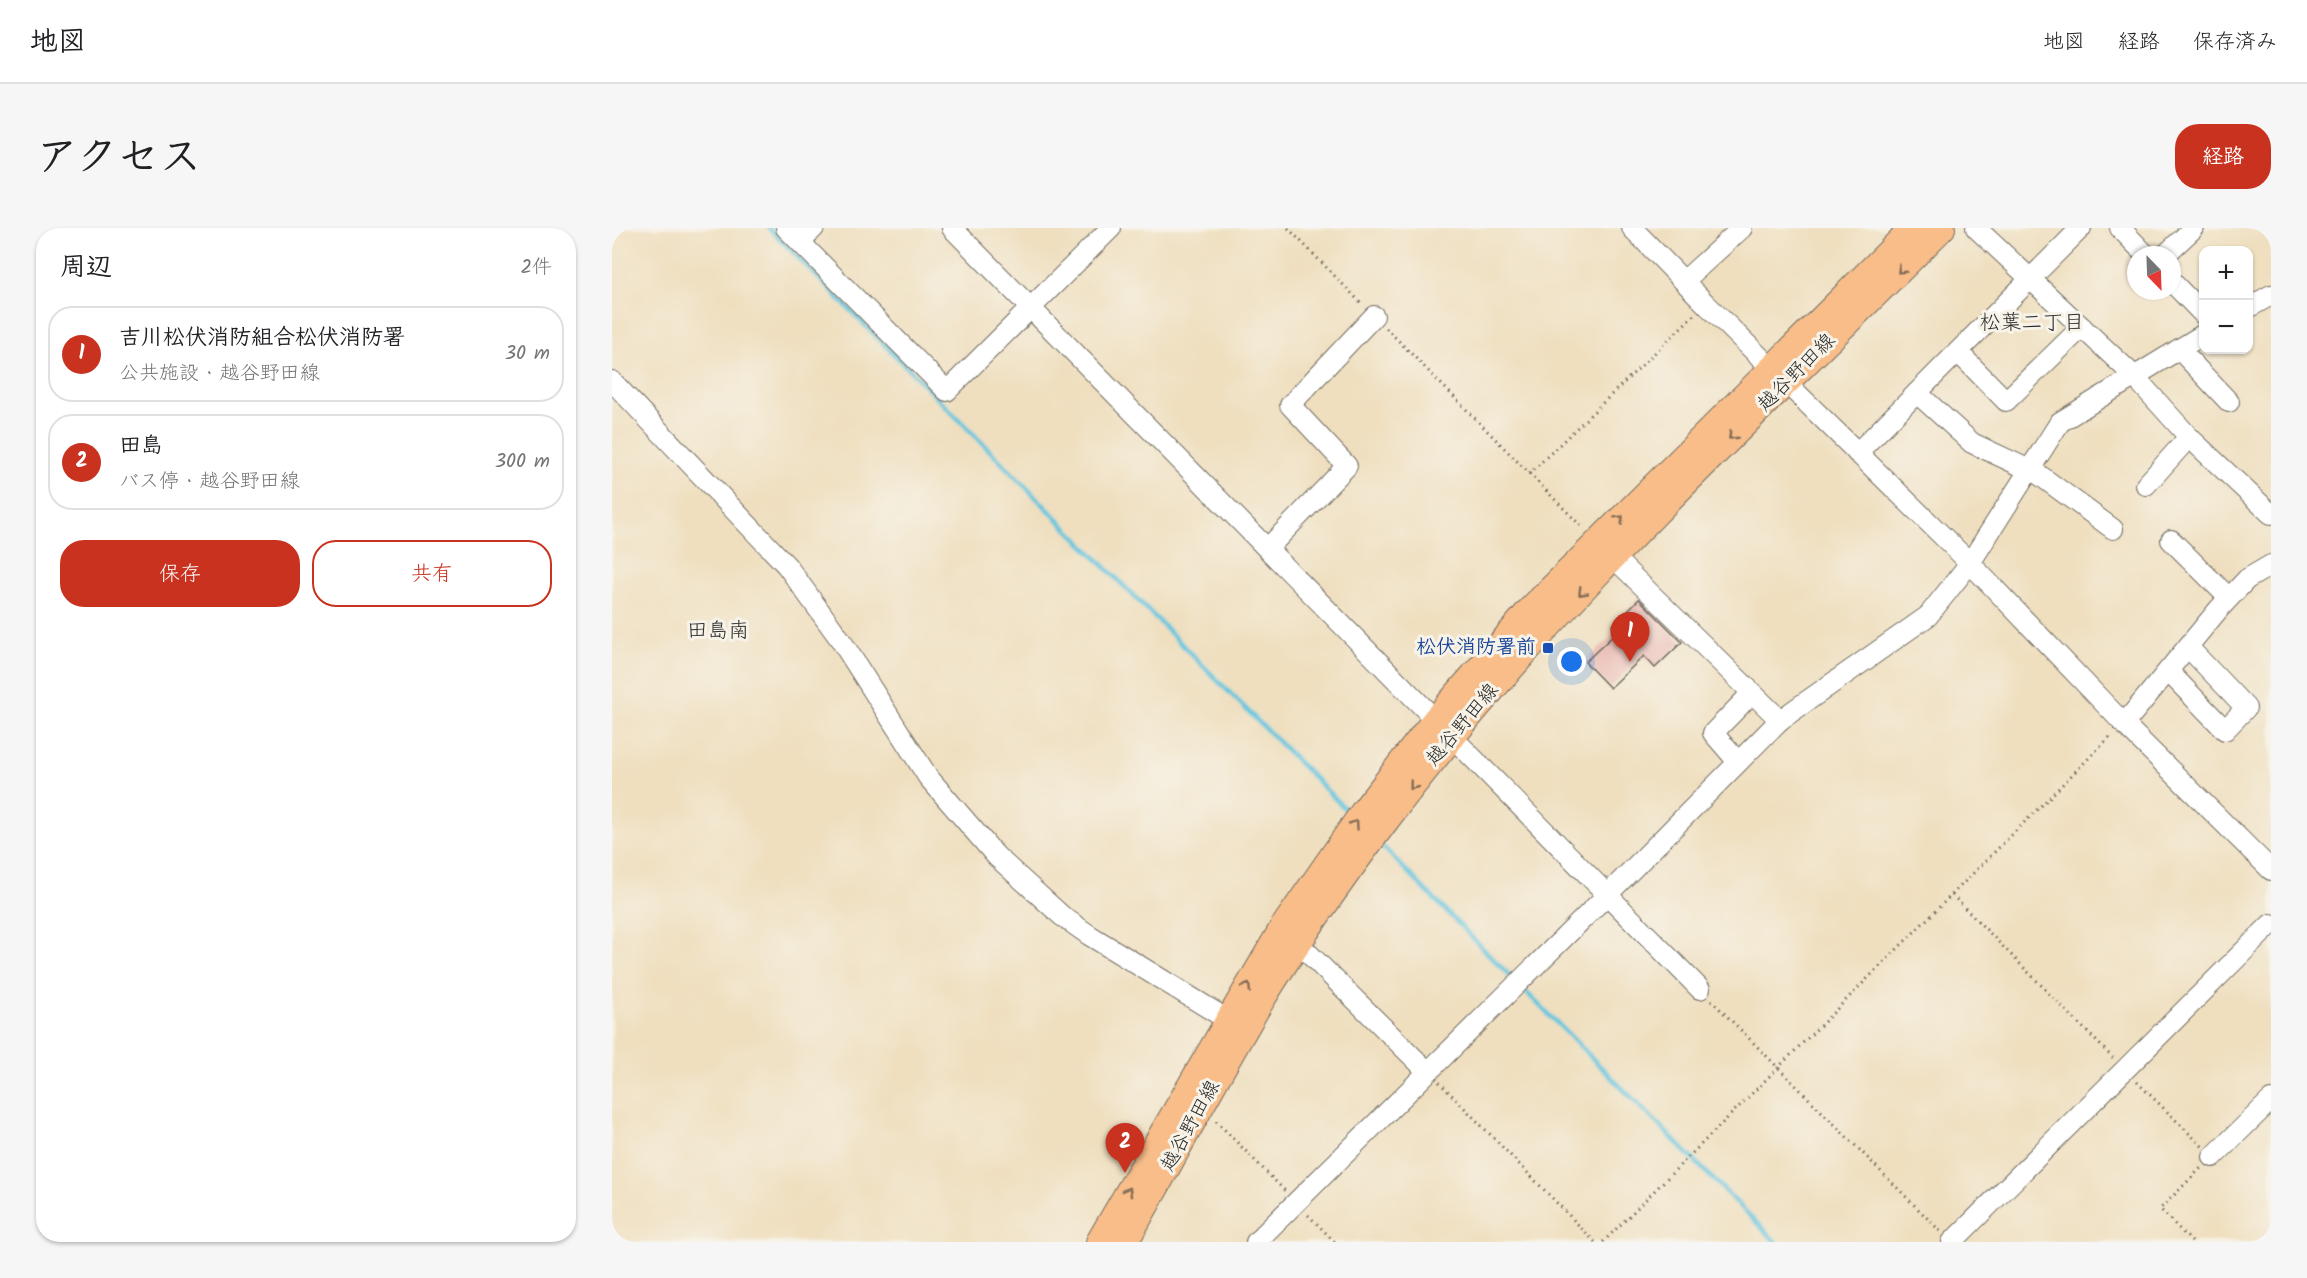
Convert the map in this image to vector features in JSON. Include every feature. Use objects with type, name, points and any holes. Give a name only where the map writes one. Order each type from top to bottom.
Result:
[{"type":"main road","name":"越谷野田線","points":[[1779,376],[1913,228]]},
{"type":"main road","name":"越谷野田線","points":[[1125,1242],[1230,1054],[1298,943],[1386,820],[1443,729],[1531,609],[1605,550],[1779,376],[1942,228]]},
{"type":"main road","name":"越谷野田線","points":[[1099,1242],[1282,929],[1310,887],[1366,808],[1443,729]]},
{"type":"street","points":[[786,228],[947,391],[1111,228]]},
{"type":"street","points":[[800,242],[814,228]]},
{"type":"street","points":[[952,228],[1700,989]]},
{"type":"street","points":[[1632,228],[1706,304],[1971,563],[2124,724],[2271,870]]},
{"type":"street","points":[[1684,281],[1742,228]]},
{"type":"street","points":[[1976,228],[2134,376],[2189,437],[2271,514]]},
{"type":"street","points":[[1857,453],[2081,228]]},
{"type":"street","points":[[2120,228],[2137,246]]},
{"type":"street","points":[[2175,246],[2194,228]]},
{"type":"street","points":[[2181,291],[2199,310]]},
{"type":"street","points":[[2253,305],[2271,295]]},
{"type":"street","points":[[1268,548],[1347,466],[1290,405],[1374,316]]},
{"type":"street","points":[[1958,352],[2006,401],[2082,327]]},
{"type":"street","points":[[1256,1242],[1607,896],[1780,720],[1928,616],[1971,563],[2027,470],[2060,422],[2199,337]]},
{"type":"street","points":[[2179,349],[2229,402]]},
{"type":"street","points":[[612,381],[787,566],[840,639],[928,777],[996,856],[1046,902],[1089,935],[1228,1020]]},
{"type":"street","points":[[1917,393],[1972,443],[2038,474],[2113,529]]},
{"type":"street","points":[[2146,485],[2189,437]]},
{"type":"street","points":[[2170,540],[2229,598]]},
{"type":"street","points":[[1605,550],[1780,720]]},
{"type":"street","points":[[2124,724],[2229,598],[2247,579],[2271,565]]},
{"type":"street","points":[[2168,671],[2225,730],[2246,708],[2188,646]]},
{"type":"street","points":[[1738,762],[1713,733],[1752,693]]},
{"type":"street","points":[[1947,1238],[2126,1070],[2271,924]]},
{"type":"street","points":[[1298,943],[1427,1071]]},
{"type":"street","points":[[2213,1157],[2271,1100]]},
{"type":"path","points":[[1288,228],[1605,550]]},
{"type":"path","points":[[1529,474],[1706,304]]},
{"type":"path","points":[[1604,1242],[1778,1066],[2124,724]]},
{"type":"path","points":[[1952,895],[2213,1157],[2160,1209],[2192,1242]]},
{"type":"path","points":[[1700,989],[1947,1238]]},
{"type":"path","points":[[1427,1071],[1594,1242]]},
{"type":"path","points":[[1202,1107],[1335,1242]]},
{"type":"building","points":[[1639,599],[1682,642],[1655,668],[1644,656],[1610,688],[1585,662],[1618,631],[1612,626]]},
{"type":"waterway","points":[[769,228],[1351,815]]},
{"type":"waterway","points":[[1378,842],[1513,979]]},
{"type":"waterway","points":[[1521,987],[1776,1242]]},
{"type":"place","name":"松伏消防署前","points":[[1548,648]]},
{"type":"place","name":"吉川松伏消防組合松伏消防署","points":[[1630,662]]},
{"type":"place","name":"田島","points":[[1125,1173]]},
{"type":"district","name":"松葉二丁目","points":[[2032,323]]},
{"type":"district","name":"田島南","points":[[718,631]]}]
